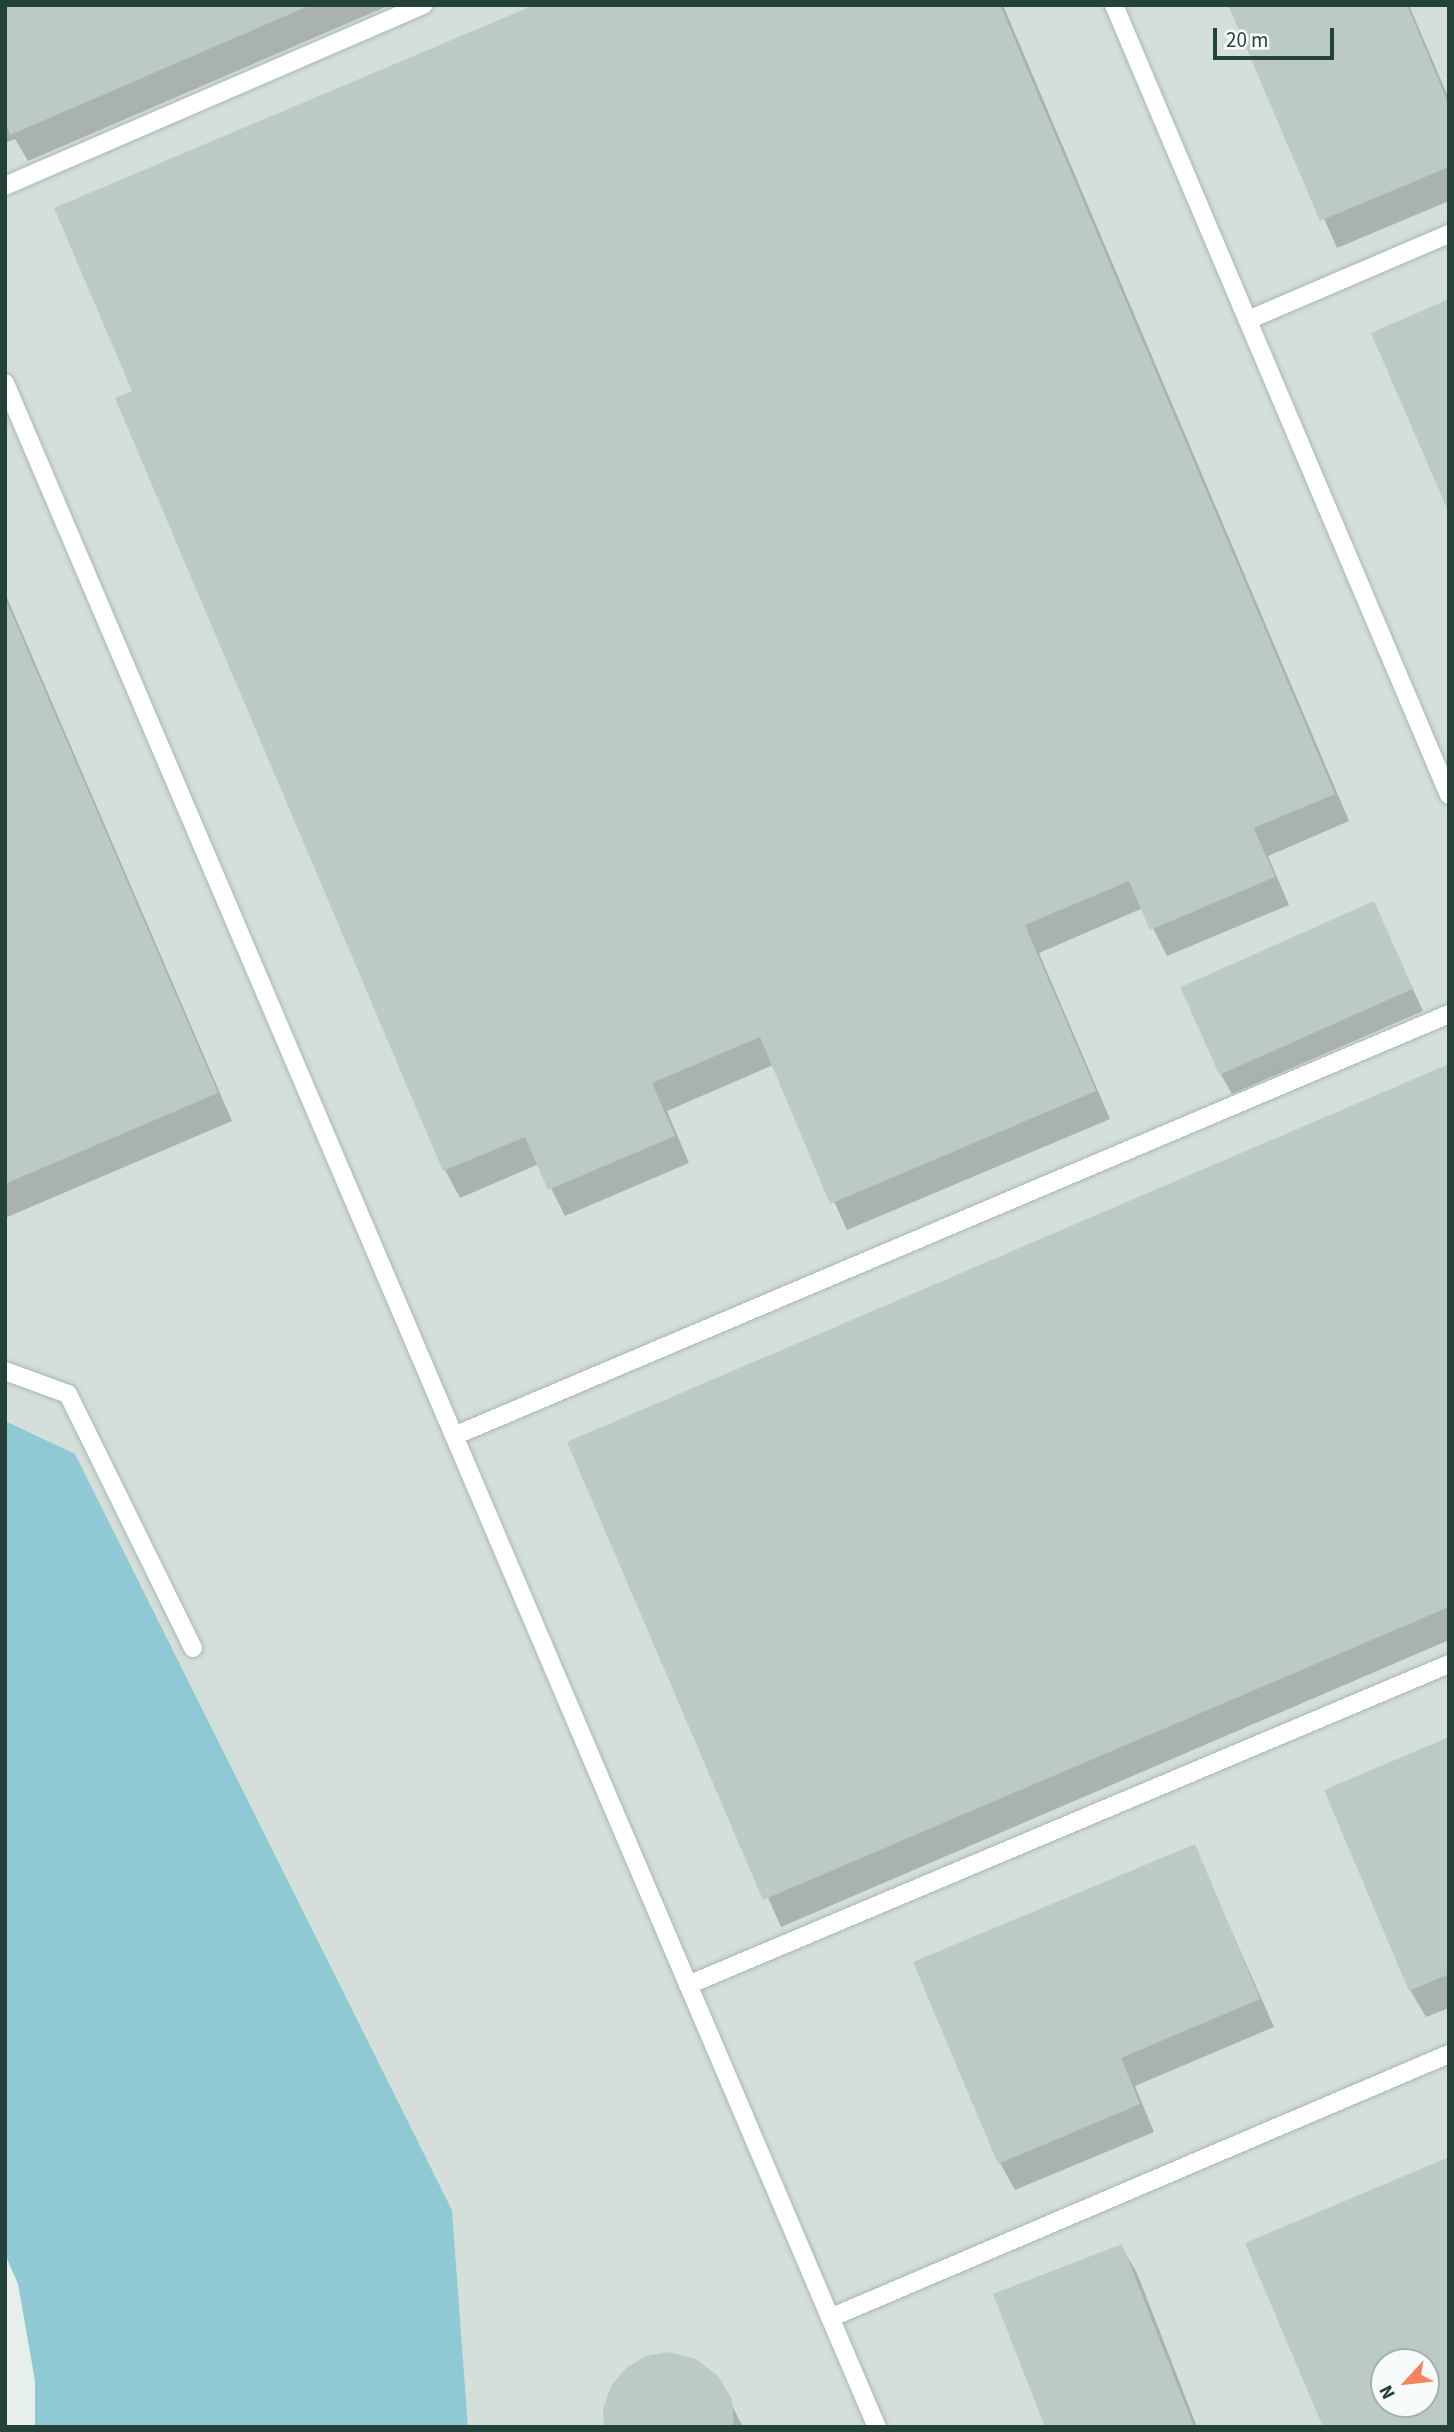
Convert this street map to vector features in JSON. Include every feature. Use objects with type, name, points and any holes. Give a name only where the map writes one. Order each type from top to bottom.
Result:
[{"type":"lane","points":[[5,186],[423,5]]},
{"type":"lane","points":[[1114,5],[1449,795]]},
{"type":"lane","points":[[1248,320],[1449,234]]},
{"type":"lane","points":[[5,383],[877,2427]]},
{"type":"lane","points":[[454,1436],[1449,1014]]},
{"type":"lane","points":[[5,1371],[68,1394],[193,1648]]},
{"type":"lane","points":[[688,1985],[1449,1664]]},
{"type":"lane","points":[[830,2318],[1449,2054]]},
{"type":"shaded area","points":[[5,5],[1449,5],[1449,2427],[468,2427],[452,2210],[75,1455],[5,1421]]},
{"type":"water","points":[[5,1421],[75,1454],[452,2210],[468,2427],[35,2427],[35,2381],[18,2284],[5,2254]]},
{"type":"building","points":[[5,5],[311,5],[10,135],[5,122]]},
{"type":"building","points":[[534,5],[1000,5],[1335,794],[1254,828],[1275,877],[1150,930],[1129,881],[1025,925],[1096,1091],[830,1204],[760,1037],[652,1083],[675,1136],[548,1190],[525,1137],[443,1171],[115,398],[132,391],[54,208]]},
{"type":"building","points":[[1228,5],[1407,5],[1449,105],[1449,167],[1320,221]]},
{"type":"building","points":[[1449,299],[1449,513],[1371,333]]},
{"type":"building","points":[[5,598],[218,1093],[5,1184]]},
{"type":"building","points":[[1374,901],[1413,989],[1219,1075],[1180,987]]},
{"type":"building","points":[[1449,1064],[1449,1607],[763,1900],[567,1442]]},
{"type":"building","points":[[1449,1737],[1449,1974],[1409,1991],[1324,1790]]},
{"type":"building","points":[[1195,1844],[1260,1999],[1121,2058],[1140,2104],[998,2164],[913,1962]]},
{"type":"building","points":[[1449,2157],[1449,2427],[1323,2427],[1245,2243]]},
{"type":"building","points":[[1122,2244],[1194,2427],[1045,2427],[993,2294]]},
{"type":"building","points":[[669,2352],[696,2359],[718,2376],[732,2399],[734,2427],[604,2427],[603,2409],[611,2386],[626,2368],[646,2356]]}]
